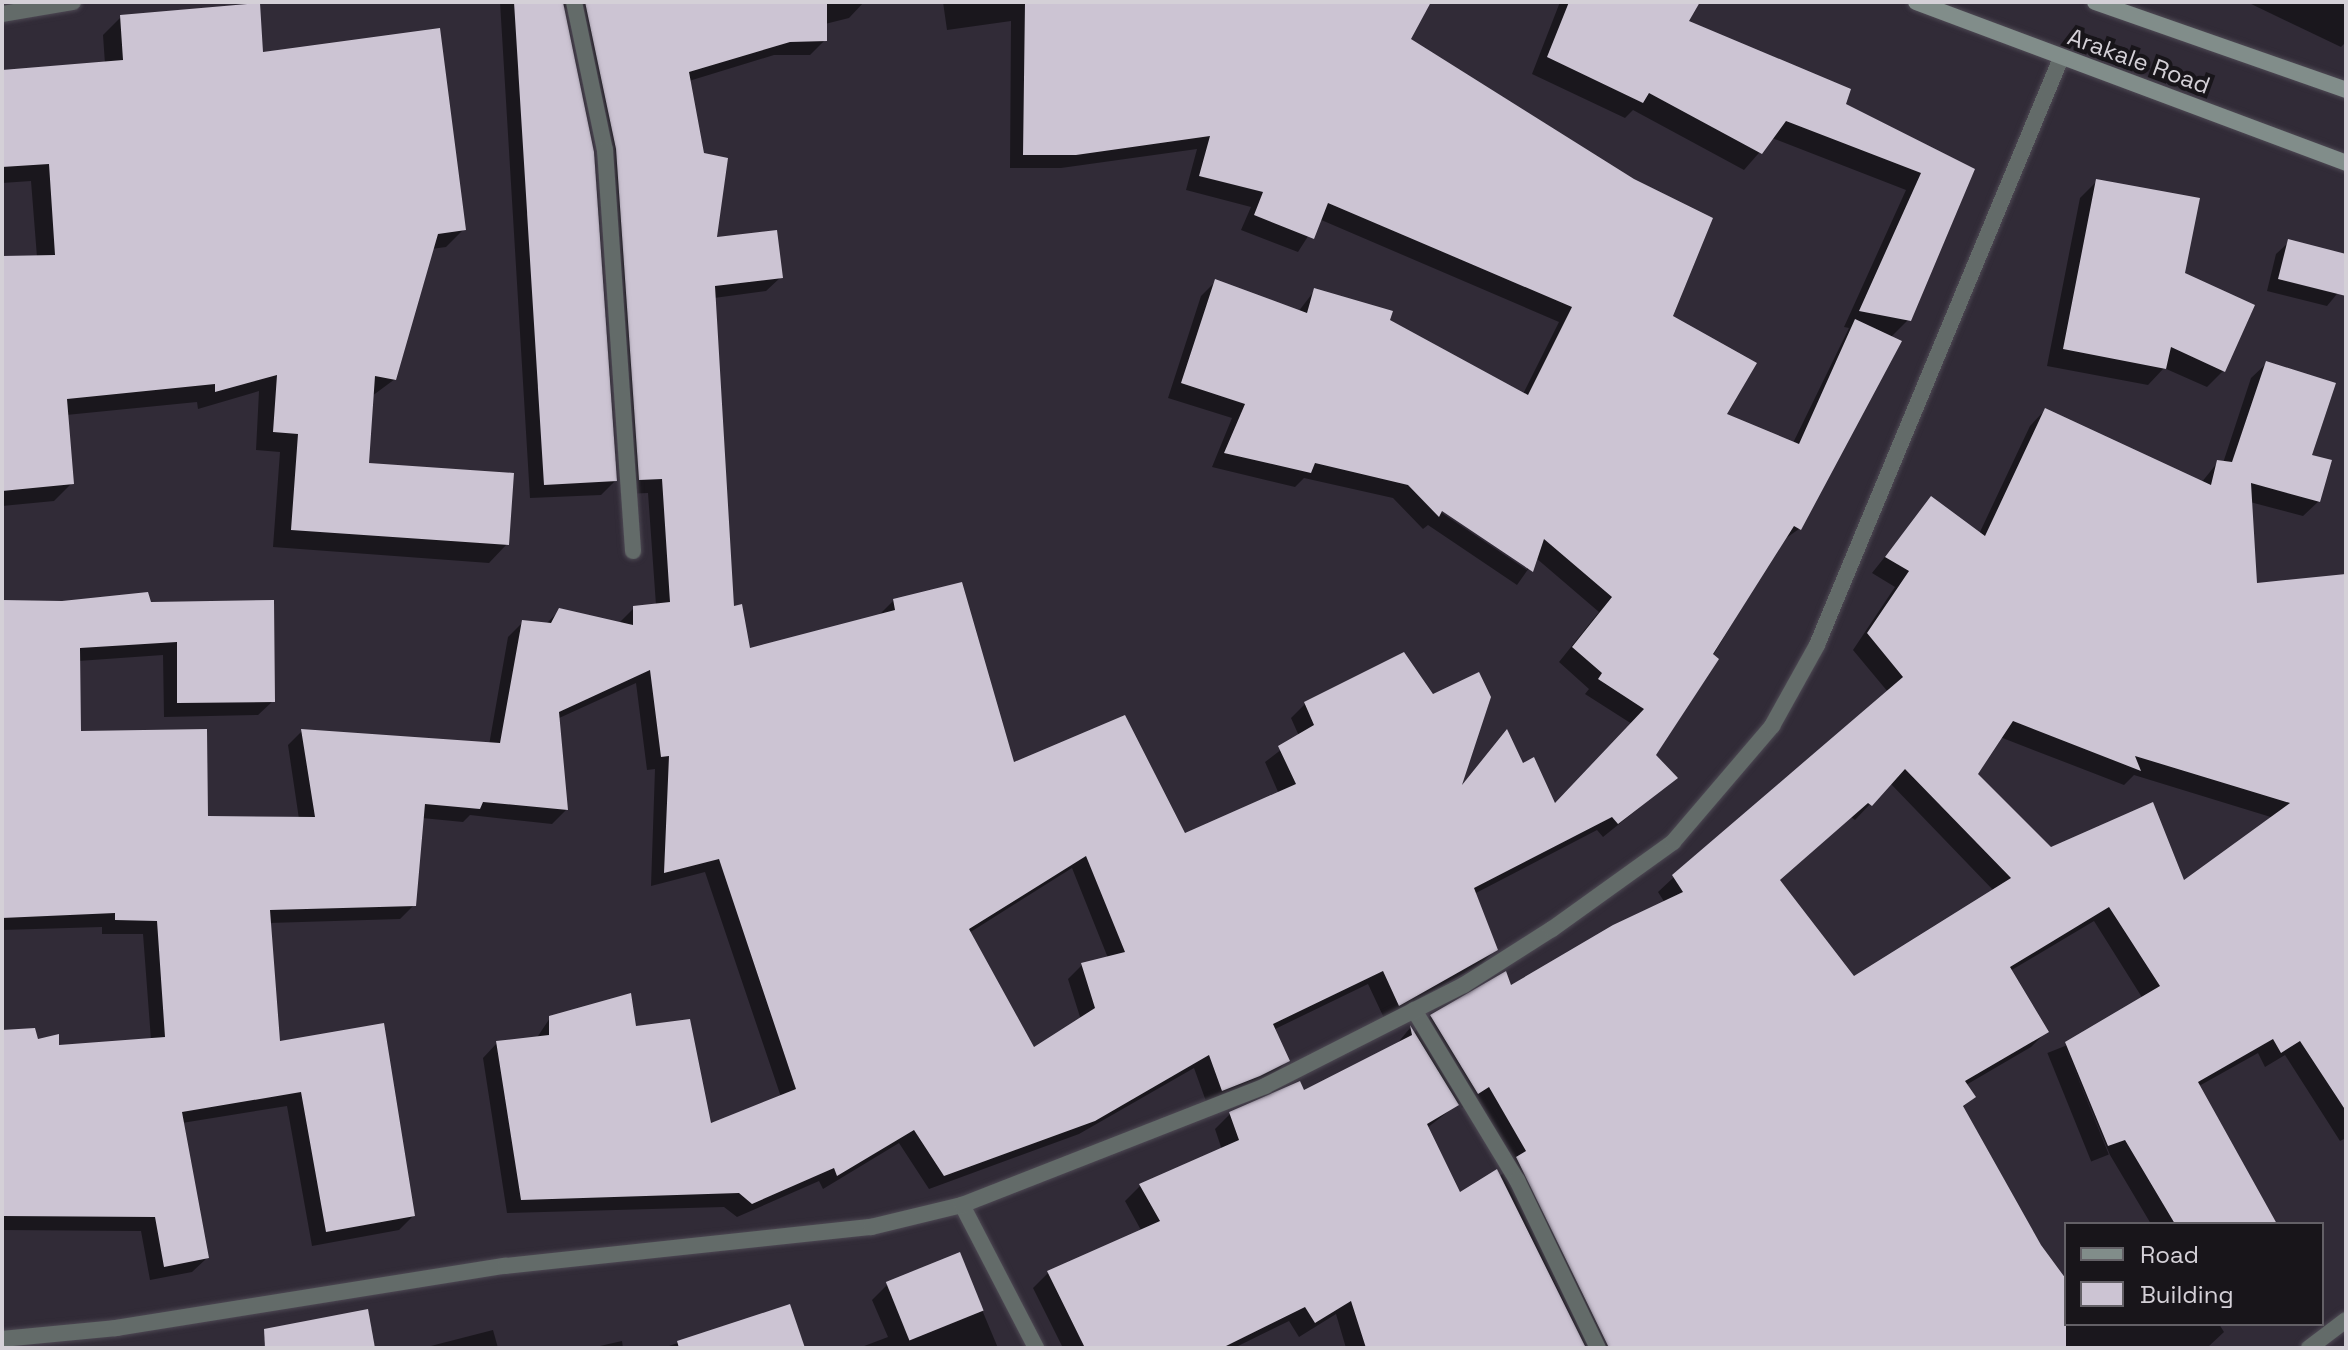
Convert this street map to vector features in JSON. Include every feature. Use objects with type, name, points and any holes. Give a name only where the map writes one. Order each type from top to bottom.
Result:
[{"type":"main road","name":"Arakale Road","points":[[1916,2],[2346,163]]},
{"type":"main road","name":"Arakale Road","points":[[2095,2],[2346,90]]},
{"type":"street","points":[[2,14],[25,6],[73,2]]},
{"type":"street","points":[[574,2],[605,150],[633,551]]},
{"type":"street","points":[[2,1339],[116,1328],[505,1266],[871,1227],[962,1205],[1265,1086],[1414,1010],[1552,929],[1673,842],[1772,726],[1817,645],[2061,58]]},
{"type":"street","points":[[1414,1010],[1517,1180],[1598,1348]]},
{"type":"street","points":[[962,1205],[1036,1348]]},
{"type":"street","points":[[2309,1348],[2346,1320]]},
{"type":"building","points":[[514,2],[563,2],[594,152],[617,481],[544,485]]},
{"type":"building","points":[[585,2],[827,2],[827,41],[790,42],[689,72],[704,153],[728,158],[717,237],[777,230],[783,278],[715,286],[734,606],[742,604],[750,648],[895,610],[893,599],[962,582],[1014,762],[1125,715],[1185,833],[1296,784],[1278,746],[1314,725],[1304,702],[1404,652],[1433,694],[1479,672],[1491,697],[1462,785],[1507,729],[1523,763],[1534,757],[1555,803],[1644,709],[1598,679],[1602,673],[1572,647],[1612,597],[1544,539],[1533,572],[1442,511],[1439,517],[1408,485],[1315,463],[1311,473],[1224,453],[1245,404],[1181,383],[1215,279],[1307,313],[1314,288],[1393,311],[1390,320],[1528,395],[1572,307],[1328,203],[1314,239],[1254,215],[1263,192],[1199,176],[1210,136],[1076,155],[1023,155],[1025,2],[1431,2],[1411,39],[1634,179],[1713,218],[1673,316],[1757,363],[1727,414],[1799,444],[1855,319],[1902,341],[1801,530],[1794,526],[1713,654],[1719,659],[1656,755],[1678,778],[1618,824],[1612,817],[1474,888],[1498,950],[1399,1006],[1383,971],[1273,1024],[1290,1061],[1260,1076],[1222,1091],[1209,1055],[1095,1121],[944,1176],[914,1130],[837,1176],[834,1168],[752,1204],[739,1193],[521,1200],[496,1041],[549,1035],[549,1016],[631,993],[636,1026],[690,1019],[711,1123],[796,1089],[719,859],[664,873],[669,756],[661,757],[650,670],[559,712],[568,810],[483,802],[480,809],[425,804],[416,906],[270,910],[280,1041],[384,1023],[415,1216],[326,1232],[301,1092],[182,1112],[209,1258],[164,1267],[155,1217],[2,1216],[2,1030],[35,1028],[38,1039],[59,1034],[59,1045],[165,1037],[157,921],[115,920],[115,913],[2,918],[2,600],[62,601],[148,592],[151,602],[274,600],[275,702],[177,703],[177,642],[80,648],[81,731],[207,729],[208,816],[315,817],[301,729],[500,743],[522,620],[551,623],[559,608],[633,625],[633,606],[670,602],[662,479],[639,480],[616,149]],"holes":[[[1086,856],[1125,952],[1081,963],[1095,1008],[1034,1047],[969,929]]]},
{"type":"building","points":[[1569,2],[1700,2],[1689,21],[1851,89],[1846,104],[1975,169],[1911,321],[1859,311],[1921,173],[1786,121],[1762,154],[1649,93],[1643,103],[1547,57]]},
{"type":"building","points":[[260,3],[263,52],[440,28],[466,230],[438,234],[396,380],[375,376],[369,463],[514,473],[509,545],[291,530],[298,434],[273,432],[277,375],[215,392],[215,384],[67,399],[74,484],[2,491],[2,256],[55,255],[49,164],[2,167],[2,70],[123,60],[120,15]]},
{"type":"building","points":[[2096,179],[2200,198],[2185,273],[2255,305],[2225,372],[2171,347],[2166,369],[2063,349]]},
{"type":"building","points":[[2288,239],[2346,254],[2346,296],[2278,279]]},
{"type":"building","points":[[2266,361],[2336,383],[2312,455],[2332,460],[2320,502],[2251,483],[2257,583],[2346,574],[2346,1111],[2300,1041],[2281,1053],[2273,1039],[2198,1082],[2276,1222],[2174,1222],[2125,1140],[2108,1146],[2065,1042],[2160,986],[2109,907],[2010,967],[2049,1032],[1965,1081],[1976,1097],[1963,1106],[2041,1245],[2064,1276],[2066,1348],[1609,1348],[1516,1157],[1526,1151],[1489,1087],[1478,1094],[1430,1015],[1506,971],[1511,985],[1613,925],[1683,892],[1672,875],[1903,677],[1867,633],[1909,571],[1885,557],[1931,496],[1985,536],[2045,408],[2211,485],[2217,460],[2232,462]],"holes":[[[2013,721],[2141,771],[2135,756],[2290,803],[2184,880],[2153,802],[2051,847],[1978,774]],[[1905,769],[2011,878],[1854,976],[1780,880],[1868,803],[1872,806]]]},
{"type":"building","points":[[1410,1025],[1459,1105],[1427,1124],[1460,1192],[1497,1169],[1586,1348],[1366,1348],[1351,1301],[1315,1323],[1305,1307],[1222,1348],[1085,1348],[1047,1271],[1160,1221],[1139,1184],[1239,1140],[1229,1112],[1300,1081],[1304,1090],[1412,1035]]},
{"type":"building","points":[[960,1252],[984,1310],[909,1340],[886,1282]]},
{"type":"building","points":[[790,1304],[805,1348],[679,1348],[677,1341]]},
{"type":"building","points":[[368,1309],[375,1348],[265,1348],[264,1329]]}]
